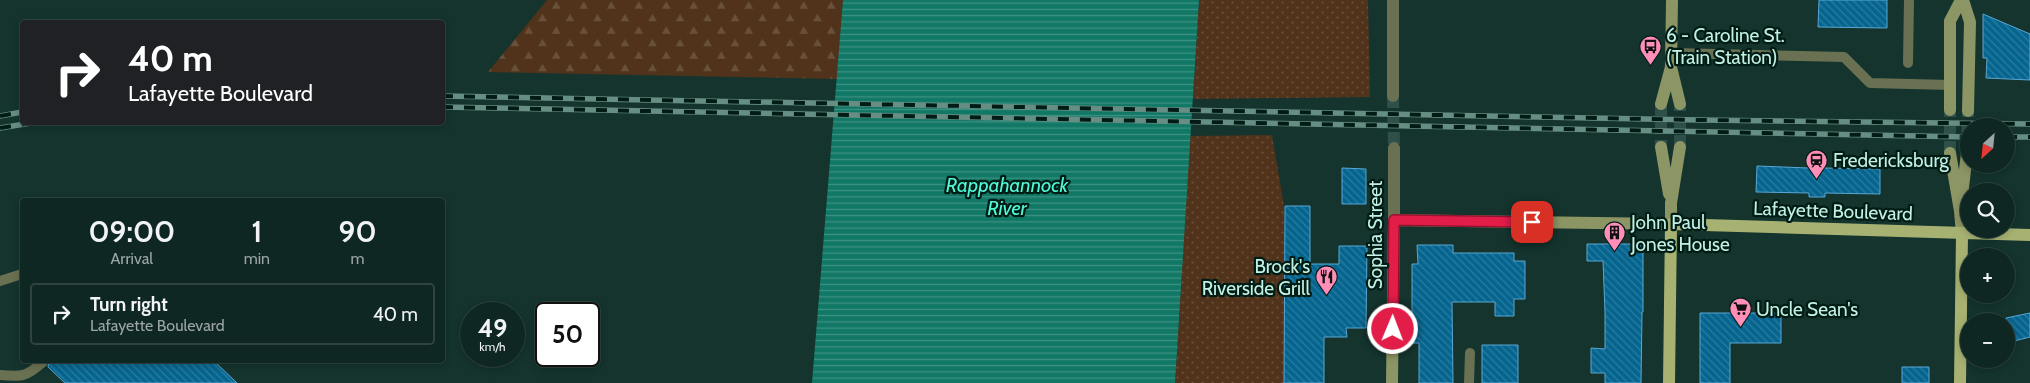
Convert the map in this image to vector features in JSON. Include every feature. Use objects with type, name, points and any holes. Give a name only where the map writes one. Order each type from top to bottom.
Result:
[{"type":"main road","name":"Lafayette Boulevard","points":[[1671,224],[1960,234]]},
{"type":"main road","points":[[1669,383],[1671,224]]},
{"type":"main road","name":"Lafayette Boulevard","points":[[2015,235],[2030,235]]},
{"type":"main road","points":[[1960,383],[1962,238]]},
{"type":"street","points":[[1393,0],[1393,96]]},
{"type":"street","points":[[1672,0],[1671,67],[1680,104]]},
{"type":"street","points":[[1950,110],[1950,21],[1962,0]]},
{"type":"street","points":[[1962,0],[1970,22],[1968,111]]},
{"type":"street","points":[[1660,104],[1671,67]]},
{"type":"street","points":[[1661,147],[1671,203]]},
{"type":"street","points":[[1671,224],[1671,203],[1680,147]]},
{"type":"street","name":"Sophia Street","points":[[1392,383],[1394,148]]},
{"type":"street","points":[[1950,152],[1960,211]]},
{"type":"street","name":"Lafayette Boulevard","points":[[1394,220],[1671,224]]},
{"type":"lane","points":[[1908,63],[1910,0]]},
{"type":"lane","points":[[1671,53],[1844,57],[1870,83],[1950,85]]},
{"type":"lane","points":[[0,280],[20,275]]},
{"type":"lane","points":[[1470,353],[1470,383]]},
{"type":"lane","points":[[0,375],[15,376],[29,374],[42,363]]},
{"type":"green space","points":[[547,0],[843,0],[837,79],[488,72]]},
{"type":"green space","points":[[1199,0],[1368,0],[1370,97],[1193,99]]},
{"type":"green space","points":[[1272,135],[1284,206],[1284,383],[1175,383],[1190,136]]},
{"type":"water","name":"Rappahannock River","points":[[843,0],[1199,0],[1175,383],[812,383]]},
{"type":"building","points":[[1819,0],[1887,0],[1887,28],[1818,27]]},
{"type":"building","points":[[1983,14],[2030,34],[2030,80],[1986,78],[1987,58],[1983,58]]},
{"type":"building","points":[[1809,159],[1825,159],[1825,168],[1880,169],[1880,194],[1825,193],[1825,197],[1809,197],[1809,193],[1756,192],[1757,166],[1809,168]]},
{"type":"building","points":[[1342,168],[1366,169],[1366,204],[1342,204]]},
{"type":"building","name":"Brock's Riverside Grill","points":[[1285,206],[1310,206],[1310,264],[1339,264],[1339,246],[1367,246],[1366,328],[1346,328],[1347,337],[1324,337],[1324,383],[1284,383]]},
{"type":"building","points":[[1587,244],[1643,244],[1641,383],[1605,383],[1605,373],[1591,373],[1591,348],[1605,349],[1605,312],[1603,261],[1587,261]]},
{"type":"building","points":[[1417,245],[1453,245],[1453,253],[1514,253],[1514,261],[1525,261],[1525,299],[1514,299],[1514,316],[1495,316],[1495,302],[1452,302],[1453,383],[1419,383],[1419,343],[1412,343],[1412,264],[1418,264]]},
{"type":"building","name":"Uncle Sean's","points":[[1700,313],[1781,313],[1781,343],[1730,343],[1730,383],[1700,383]]},
{"type":"building","points":[[2030,313],[2030,337],[2015,341],[2015,316]]},
{"type":"building","points":[[1482,345],[1518,345],[1518,383],[1482,383]]},
{"type":"building","points":[[49,363],[216,363],[237,383],[65,383],[48,367]]},
{"type":"building","points":[[1902,367],[1929,367],[1929,383],[1902,383]]},
{"type":"tunnel","points":[[1393,96],[1394,148]]},
{"type":"tunnel","points":[[1661,104],[1661,147]]},
{"type":"tunnel","points":[[1680,104],[1680,147]]},
{"type":"tunnel","points":[[1950,110],[1950,153]]},
{"type":"tunnel","points":[[1968,111],[1968,118]]},
{"type":"railway","points":[[445,96],[1700,120],[2030,124]]},
{"type":"railway","points":[[445,107],[1960,137]]},
{"type":"railway","points":[[0,116],[20,112]]},
{"type":"railway","points":[[0,128],[20,125]]},
{"type":"railway","points":[[2015,137],[2030,137]]},
{"type":"place","name":"6 - Caroline St. (Train Station)","points":[[1650,65]]},
{"type":"place","name":"Fredericksburg","points":[[1817,179]]},
{"type":"place","name":"John Paul Jones House","points":[[1615,252]]},
{"type":"place","name":"Brock's Riverside Grill","points":[[1326,296]]},
{"type":"place","name":"Uncle Sean's","points":[[1740,328]]},
{"type":"route","points":[[1393,329],[1394,220],[1532,222]]}]
